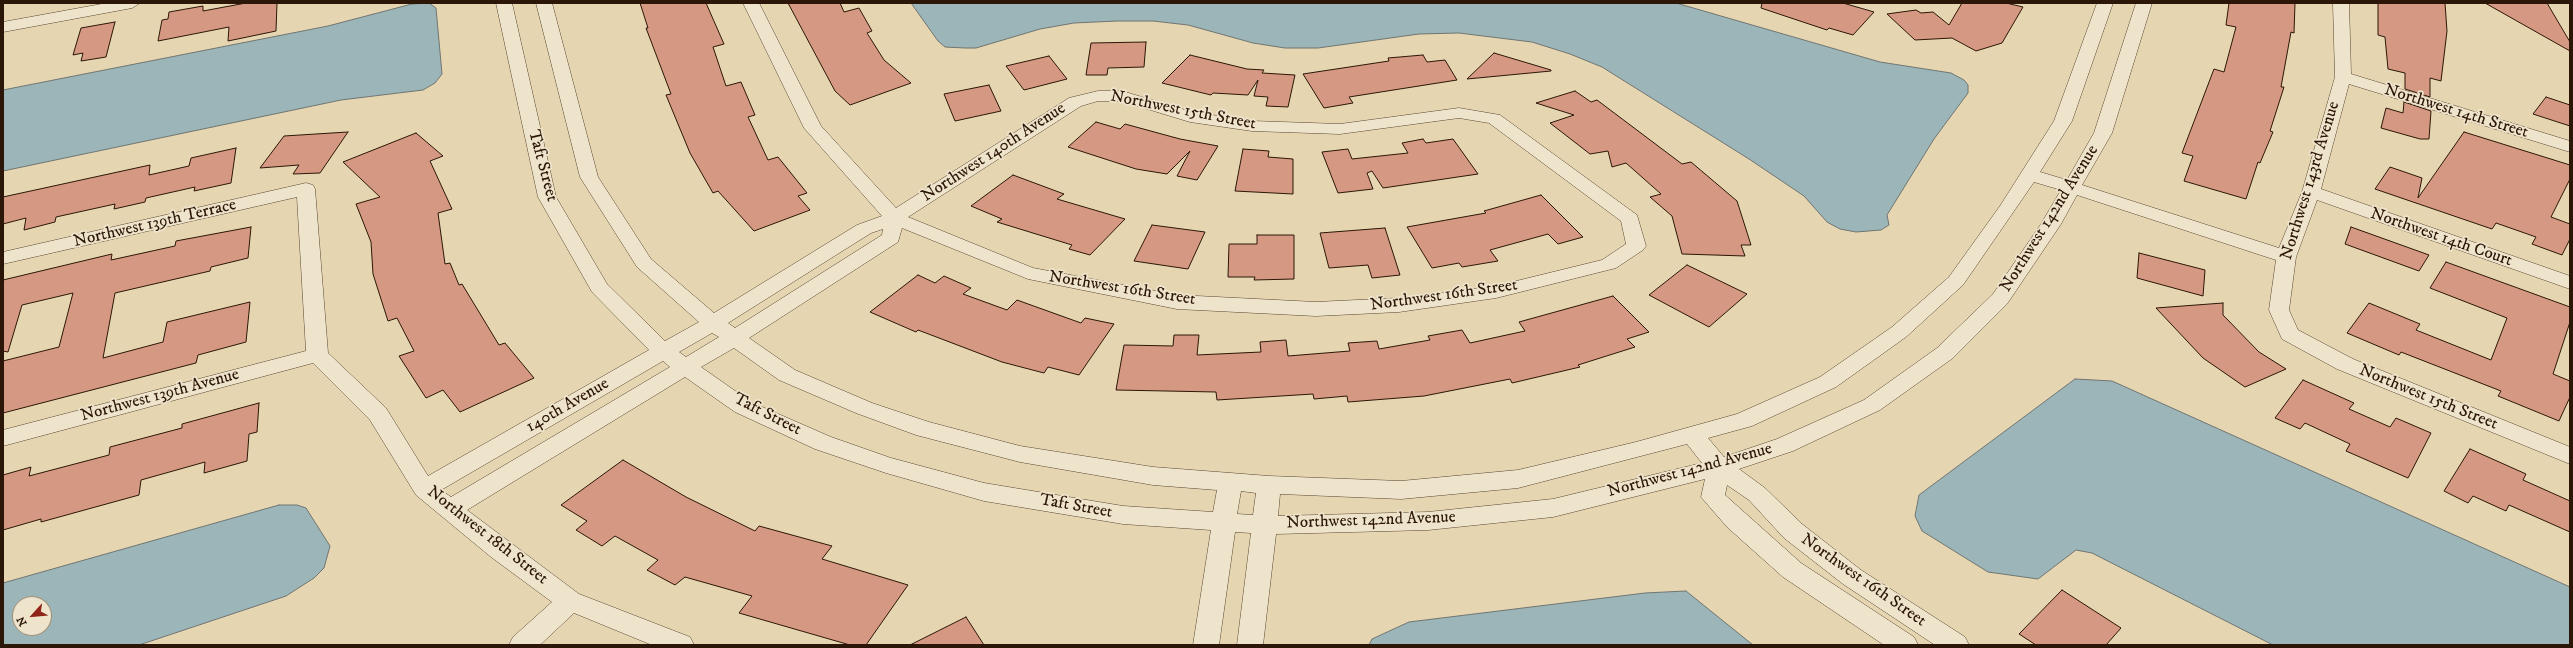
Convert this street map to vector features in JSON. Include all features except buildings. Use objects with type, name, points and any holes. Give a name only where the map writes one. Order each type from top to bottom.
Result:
[{"type":"street","points":[[31,22],[36,3]]},
{"type":"street","points":[[3,27],[132,3]]},
{"type":"street","name":"Taft Street","points":[[504,3],[547,197],[599,288],[663,351],[744,407],[823,443],[886,465],[984,492],[1123,515],[1266,525]]},
{"type":"street","points":[[544,3],[590,177],[644,263],[712,322],[787,375],[864,408],[924,429],[1020,454],[1153,476],[1269,485]]},
{"type":"street","name":"Northwest 16th Street","points":[[751,3],[813,128],[894,218],[1028,273],[1177,302],[1316,309],[1399,305],[1496,292],[1609,264],[1636,246]]},
{"type":"street","name":"Northwest 142nd Avenue","points":[[1250,645],[1266,525],[1269,485],[1401,490],[1518,479],[1744,420],[1828,382],[1900,332],[1956,281],[2030,174],[2063,121],[2105,3]]},
{"type":"street","name":"Northwest 142nd Avenue","points":[[1266,525],[1428,521],[1553,508],[1719,467],[1785,445],[1872,405],[1945,353],[2000,299],[2051,224],[2104,133],[2144,3]]},
{"type":"street","name":"Northwest 143rd Avenue","points":[[2289,334],[2279,310],[2286,257],[2311,192],[2343,77],[2341,3]]},
{"type":"street","name":"Northwest 14th Street","points":[[2343,77],[2570,147]]},
{"type":"street","name":"Northwest 140th Avenue","points":[[712,322],[864,229],[894,218],[1075,102],[1098,96]]},
{"type":"street","name":"Northwest 15th Street","points":[[1098,96],[1122,96],[1190,117],[1252,126],[1340,129],[1459,113],[1494,119],[1630,219],[1636,246]]},
{"type":"street","points":[[2030,174],[2286,257]]},
{"type":"street","name":"Northwest 139th Terrace","points":[[3,258],[306,189],[317,355]]},
{"type":"street","name":"Northwest 14th Court","points":[[2311,192],[2570,283]]},
{"type":"street","points":[[734,338],[891,238],[894,218]]},
{"type":"street","name":"140th Avenue","points":[[424,489],[712,322]]},
{"type":"street","name":"Northwest 15th Street","points":[[2289,334],[2345,364],[2570,456]]},
{"type":"street","name":"140th Avenue","points":[[449,510],[734,338]]},
{"type":"street","name":"Northwest 139th Avenue","points":[[3,438],[317,355]]},
{"type":"street","name":"Northwest 18th Street","points":[[317,355],[378,414],[424,489],[449,510],[570,601],[681,645]]},
{"type":"street","name":"Northwest 16th Street","points":[[1692,434],[1719,467],[1757,494],[1793,531],[1852,577],[1956,645]]},
{"type":"street","name":"Northwest 16th Street","points":[[1719,467],[1713,497],[1736,521],[1792,570],[1825,594],[1905,645]]},
{"type":"street","points":[[1206,645],[1230,482]]},
{"type":"street","points":[[522,645],[570,601]]},
{"type":"water","points":[[429,3],[436,8],[442,74],[435,83],[423,90],[341,100],[3,171],[3,90],[328,26],[412,4]]},
{"type":"water","points":[[911,3],[1676,3],[1880,62],[1951,73],[1964,80],[1968,85],[1968,93],[1934,139],[1887,215],[1889,225],[1881,230],[1856,232],[1840,229],[1827,222],[1804,196],[1749,159],[1602,67],[1570,54],[1532,42],[1459,33],[1419,34],[1318,48],[1285,48],[1253,43],[1188,25],[1153,21],[1117,21],[1074,23],[1040,29],[976,48],[945,47],[938,41]]},
{"type":"water","points":[[2075,379],[2112,381],[2570,587],[2570,645],[2273,645],[2092,553],[2076,550],[2038,579],[1988,572],[1922,531],[1915,516],[1919,495]]},
{"type":"water","points":[[279,505],[297,505],[306,508],[330,546],[324,568],[314,578],[286,596],[139,645],[3,645],[3,583]]},
{"type":"water","points":[[1686,591],[1753,645],[1369,645],[1372,639],[1409,622],[1645,593]]}]
